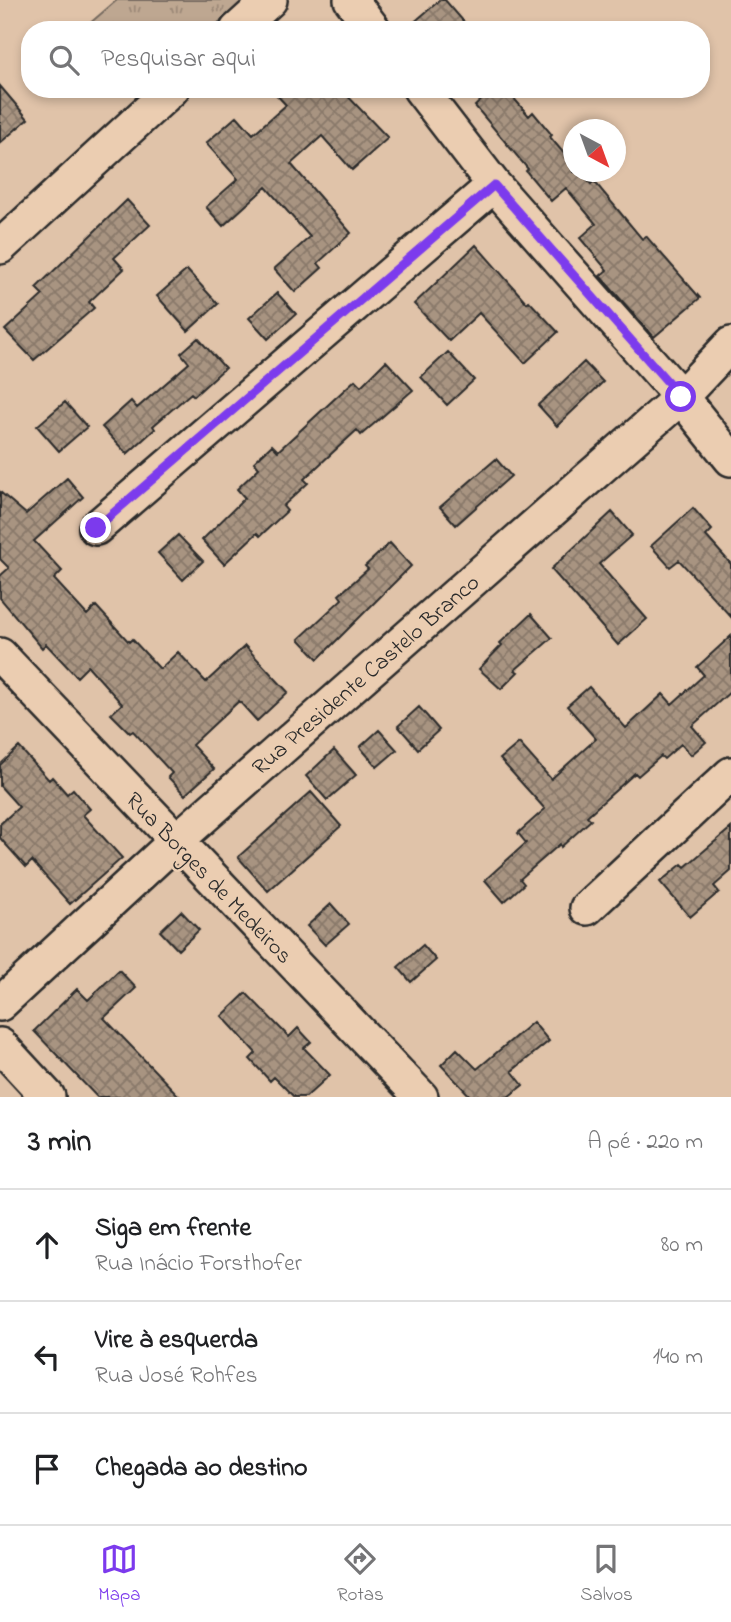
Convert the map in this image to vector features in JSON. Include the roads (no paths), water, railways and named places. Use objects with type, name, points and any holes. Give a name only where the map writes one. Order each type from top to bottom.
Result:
[{"type":"street","points":[[247,21],[270,0]]},
{"type":"street","points":[[351,0],[367,21]]},
{"type":"street","points":[[0,247],[162,98]]},
{"type":"street","points":[[427,98],[494,185],[681,397],[731,459]]},
{"type":"street","points":[[96,528],[494,185]]},
{"type":"street","name":"Rua Presidente Castelo Branco","points":[[0,1004],[176,841],[681,397],[731,344]]},
{"type":"street","name":"Rua Borges de Medeiros","points":[[0,655],[421,1097]]},
{"type":"street","points":[[587,908],[731,774]]},
{"type":"street","points":[[0,1045],[48,1097]]}]
